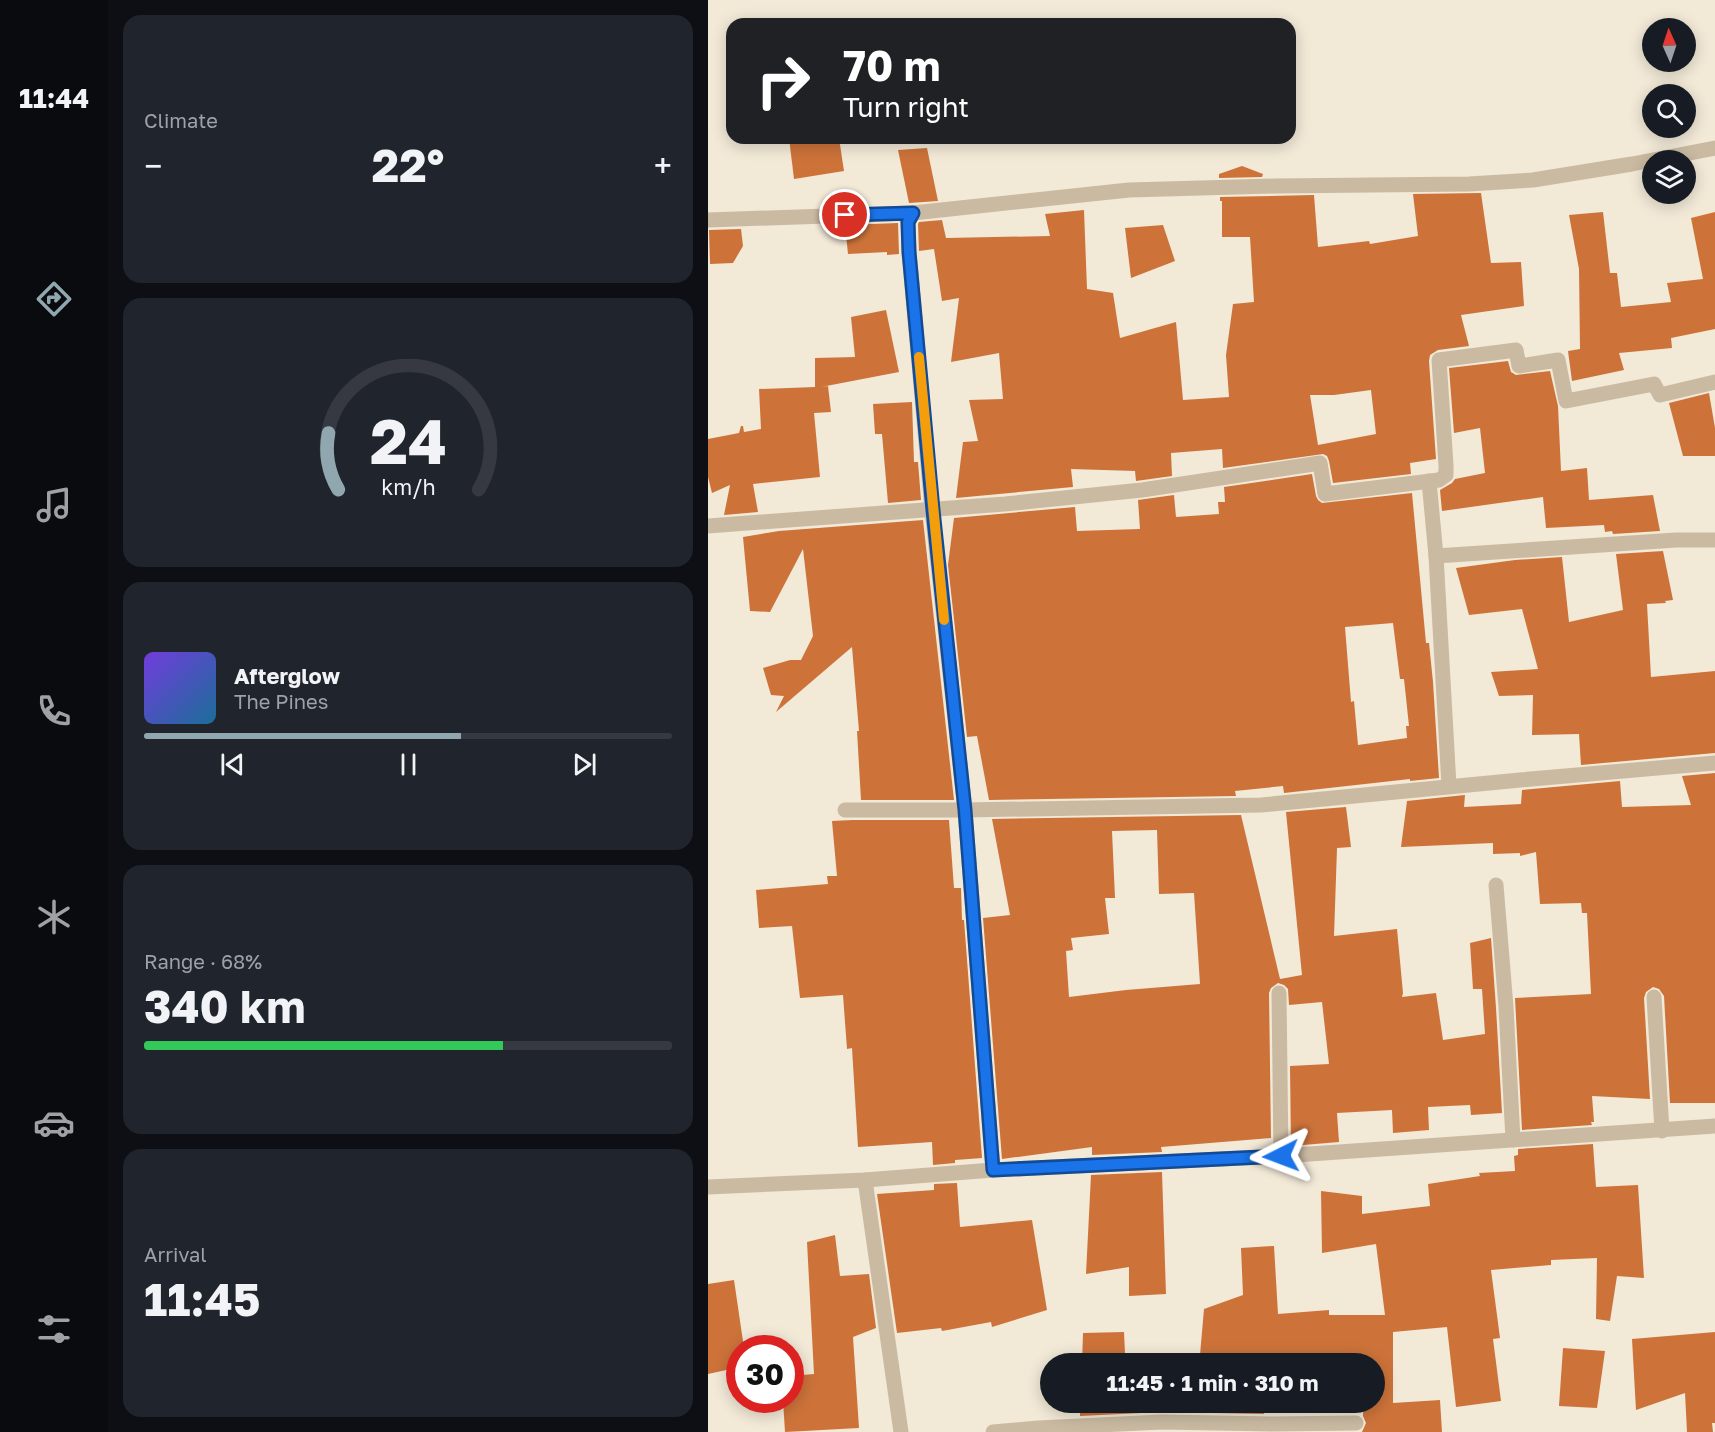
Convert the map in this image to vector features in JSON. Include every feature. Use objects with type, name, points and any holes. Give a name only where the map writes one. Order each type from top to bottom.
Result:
[{"type":"street","points":[[708,220],[913,213],[1129,190],[1469,184],[1533,180],[1715,148]]},
{"type":"street","points":[[913,213],[908,222],[909,252],[933,510],[965,810],[993,1170]]},
{"type":"street","points":[[708,526],[933,510],[1142,490],[1320,463],[1325,494],[1439,480],[1446,475],[1439,360],[1516,350],[1518,366],[1558,360],[1566,401],[1654,384],[1660,395],[1715,382]]},
{"type":"street","points":[[1429,481],[1436,556],[1449,786]]},
{"type":"street","points":[[1436,556],[1676,540],[1715,540]]},
{"type":"street","points":[[845,810],[1261,805],[1449,786],[1715,764]]},
{"type":"street","points":[[1496,885],[1506,1007],[1513,1140]]},
{"type":"street","points":[[1279,993],[1281,1156]]},
{"type":"street","points":[[1654,997],[1662,1131]]},
{"type":"street","points":[[708,1187],[1281,1156],[1715,1126]]},
{"type":"street","points":[[865,1180],[901,1432]]},
{"type":"street","points":[[993,1432],[1162,1422],[1356,1423]]},
{"type":"building","points":[[790,144],[840,144],[844,171],[794,179]]},
{"type":"building","points":[[927,148],[938,201],[909,203],[898,150]]},
{"type":"building","points":[[1242,166],[1263,174],[1262,177],[1219,178],[1219,174]]},
{"type":"building","points":[[1481,193],[1491,263],[1521,262],[1524,306],[1461,315],[1469,346],[1438,350],[1430,355],[1436,459],[1410,463],[1411,474],[1333,483],[1329,461],[1323,454],[1223,468],[1222,449],[1171,453],[1172,476],[1136,481],[1135,471],[1071,469],[1073,487],[956,498],[963,442],[978,441],[969,400],[1003,399],[999,353],[951,362],[959,298],[942,301],[934,249],[919,251],[919,222],[942,220],[946,238],[1050,236],[1045,214],[1084,210],[1087,289],[1113,293],[1120,338],[1176,322],[1183,400],[1229,397],[1226,355],[1233,304],[1254,302],[1250,237],[1222,237],[1220,197],[1314,195],[1318,247],[1369,241],[1370,244],[1418,236],[1413,194]],"holes":[[[1371,390],[1376,434],[1318,445],[1310,395],[1334,395]]]},
{"type":"building","points":[[1603,212],[1610,273],[1617,273],[1621,307],[1671,302],[1667,283],[1703,279],[1691,218],[1715,212],[1715,329],[1671,338],[1672,348],[1619,353],[1624,370],[1572,381],[1568,351],[1580,349],[1579,269],[1569,215]]},
{"type":"building","points":[[898,223],[899,254],[887,255],[887,252],[848,254],[845,225]]},
{"type":"building","points":[[1163,225],[1175,261],[1131,278],[1125,228]]},
{"type":"building","points":[[741,229],[743,246],[733,263],[710,264],[709,230]]},
{"type":"building","points":[[886,310],[899,372],[821,387],[828,386],[831,412],[814,413],[820,477],[753,484],[758,512],[724,515],[730,485],[712,493],[708,477],[708,439],[739,433],[741,426],[744,432],[761,429],[759,389],[815,387],[815,358],[855,357],[851,317]]},
{"type":"building","points":[[1508,361],[1511,372],[1516,375],[1550,371],[1558,406],[1561,471],[1587,468],[1589,500],[1653,495],[1660,531],[1613,534],[1612,531],[1605,532],[1604,525],[1546,528],[1543,497],[1442,511],[1440,490],[1455,479],[1485,473],[1480,428],[1454,433],[1449,368]]},
{"type":"building","points":[[1709,393],[1715,428],[1715,456],[1683,456],[1669,403]]},
{"type":"building","points":[[912,402],[914,462],[918,462],[921,500],[888,503],[882,434],[875,434],[873,404]]},
{"type":"building","points":[[1312,474],[1316,496],[1322,503],[1412,493],[1426,643],[1429,643],[1433,682],[1439,778],[1284,793],[1283,786],[1235,791],[1236,796],[989,800],[977,736],[967,737],[948,565],[954,518],[1075,507],[1077,531],[1140,529],[1138,500],[1174,495],[1176,517],[1219,514],[1218,502],[1225,502],[1224,487]],"holes":[[[1393,623],[1400,679],[1404,679],[1409,726],[1406,726],[1407,738],[1358,745],[1354,701],[1351,702],[1345,627]]]},
{"type":"building","points":[[923,520],[954,800],[861,800],[857,731],[859,731],[852,647],[776,712],[784,696],[771,695],[763,668],[790,660],[801,660],[813,636],[803,549],[770,612],[750,611],[743,537],[779,531]]},
{"type":"building","points":[[1663,551],[1673,600],[1665,601],[1666,603],[1647,604],[1651,677],[1715,671],[1715,753],[1581,765],[1579,734],[1532,735],[1533,695],[1499,696],[1491,672],[1538,669],[1522,609],[1469,615],[1456,568],[1515,560],[1562,557],[1569,622],[1623,610],[1616,554]]},
{"type":"building","points":[[1715,773],[1715,1103],[1670,1103],[1664,996],[1659,989],[1653,987],[1646,992],[1644,998],[1650,1099],[1592,1096],[1594,1122],[1591,1122],[1592,1125],[1522,1130],[1515,998],[1591,994],[1587,913],[1582,913],[1581,903],[1540,904],[1536,852],[1520,856],[1520,853],[1493,854],[1493,843],[1401,847],[1407,801],[1465,795],[1464,807],[1521,804],[1522,790],[1620,781],[1622,807],[1691,805],[1682,776]]},
{"type":"building","points":[[1346,807],[1351,847],[1337,848],[1334,936],[1397,929],[1402,997],[1436,993],[1443,1040],[1485,1034],[1482,989],[1473,989],[1470,943],[1491,938],[1502,1113],[1471,1115],[1470,1105],[1428,1107],[1429,1130],[1393,1133],[1392,1110],[1337,1113],[1339,1142],[1291,1146],[1290,1066],[1329,1064],[1322,1002],[1289,1005],[1288,989],[1278,983],[1271,988],[1269,993],[1271,1138],[1161,1147],[1162,1152],[1092,1155],[1092,1147],[1002,1159],[983,918],[1010,915],[992,819],[1241,815],[1280,979],[1302,975],[1286,812]],"holes":[[[1157,830],[1159,894],[1194,893],[1200,984],[1069,997],[1066,951],[1073,950],[1071,938],[1109,934],[1105,898],[1115,898],[1112,831]]]},
{"type":"building","points":[[949,820],[954,888],[961,888],[982,1158],[955,1160],[955,1163],[933,1165],[932,1142],[858,1147],[852,1048],[847,1049],[843,995],[800,998],[792,926],[759,928],[756,890],[828,884],[827,876],[837,876],[832,821]]},
{"type":"building","points":[[1593,1144],[1596,1187],[1638,1185],[1644,1278],[1617,1276],[1610,1321],[1596,1319],[1597,1258],[1551,1260],[1551,1265],[1491,1270],[1500,1338],[1493,1339],[1501,1401],[1456,1407],[1447,1327],[1393,1332],[1393,1403],[1440,1400],[1442,1432],[1362,1432],[1366,1423],[1363,1413],[1385,1413],[1385,1353],[1200,1353],[1204,1309],[1243,1295],[1241,1248],[1274,1246],[1278,1314],[1329,1310],[1329,1315],[1385,1315],[1376,1244],[1322,1253],[1321,1191],[1362,1196],[1362,1214],[1430,1206],[1428,1184],[1480,1176],[1479,1173],[1515,1171],[1514,1156],[1518,1155],[1518,1149]]},
{"type":"building","points":[[1162,1172],[1166,1294],[1129,1296],[1129,1267],[1086,1274],[1091,1175]]},
{"type":"building","points":[[957,1183],[960,1227],[1032,1220],[1047,1310],[992,1327],[991,1322],[942,1331],[941,1328],[897,1333],[877,1194],[934,1190],[934,1184]]},
{"type":"building","points":[[835,1235],[840,1276],[869,1274],[876,1328],[853,1337],[859,1428],[785,1432],[784,1413],[804,1413],[804,1375],[814,1374],[807,1242]]},
{"type":"building","points":[[734,1280],[742,1335],[726,1335],[726,1370],[708,1374],[708,1284]]},
{"type":"building","points":[[1124,1332],[1125,1353],[1082,1353],[1083,1333]]},
{"type":"building","points":[[1715,1332],[1715,1423],[1712,1423],[1713,1432],[1687,1432],[1685,1393],[1636,1410],[1632,1339]]},
{"type":"building","points":[[1563,1348],[1605,1351],[1597,1408],[1559,1406]]},
{"type":"building","points":[[1080,1413],[1142,1413],[1080,1416]]},
{"type":"building","points":[[1213,1413],[1264,1413],[1264,1414]]},
{"type":"slow traffic","points":[[919,357],[944,620]]},
{"type":"route","points":[[845,215],[913,213],[908,222],[909,252],[933,510],[965,810],[993,1170],[1281,1156]]}]
